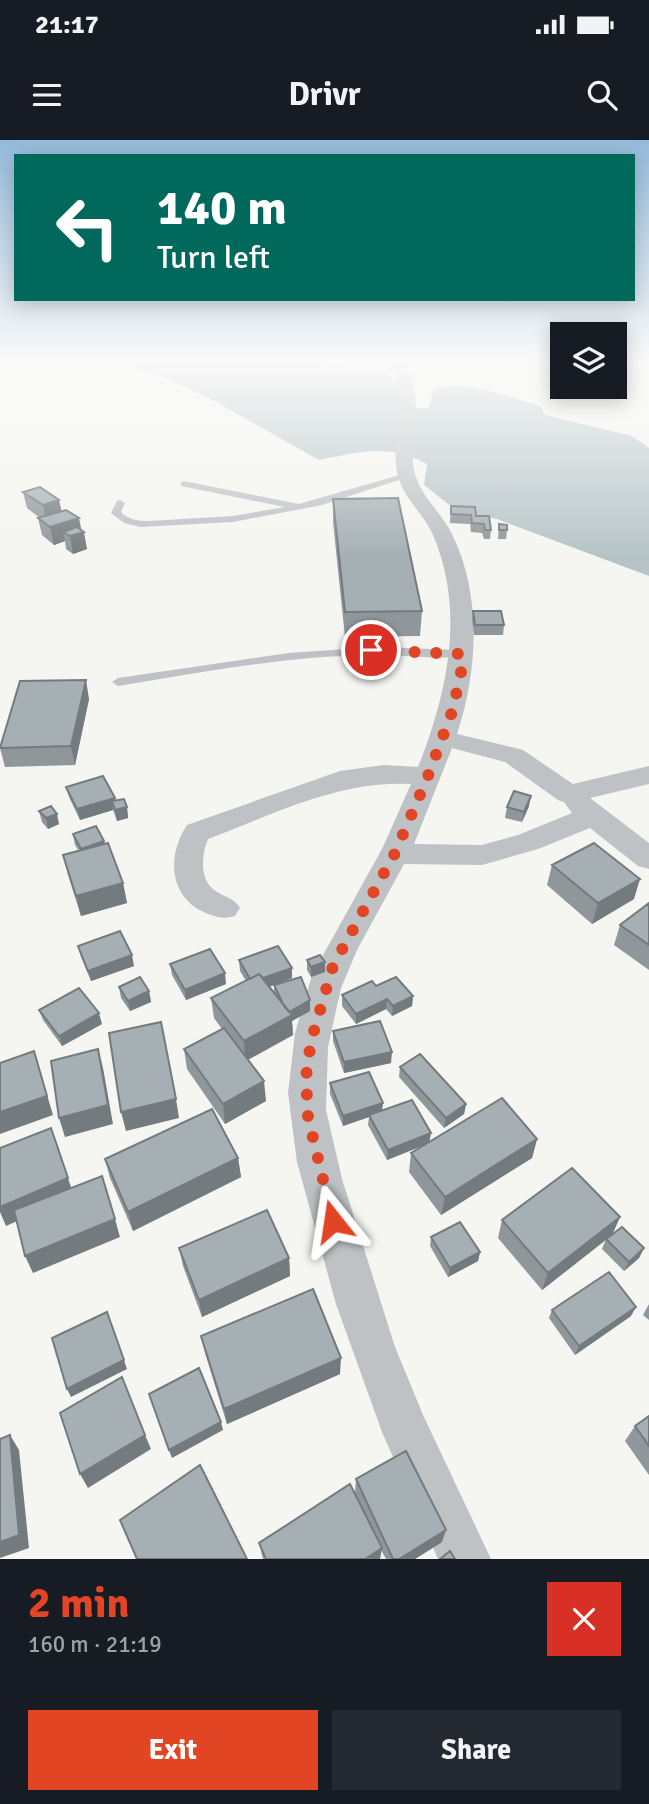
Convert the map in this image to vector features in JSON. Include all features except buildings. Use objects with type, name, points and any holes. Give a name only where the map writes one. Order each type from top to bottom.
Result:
[{"type":"street","points":[[407,425],[404,466],[411,489],[443,535],[459,597],[461,673],[452,712],[395,853],[333,966],[311,1041],[306,1077],[308,1117],[318,1165],[368,1339],[397,1415],[465,1559]]},
{"type":"street","points":[[442,738],[514,757],[568,794],[592,816],[649,859]]},
{"type":"street","points":[[224,908],[198,894],[192,883],[187,853],[189,842],[197,832],[340,780],[384,774],[428,776]]},
{"type":"street","points":[[568,794],[649,775]]},
{"type":"street","points":[[395,853],[482,856],[528,842],[592,816]]},
{"type":"lane","points":[[120,503],[116,513],[131,522],[150,524],[228,521],[303,508],[404,466]]},
{"type":"lane","points":[[184,484],[303,508]]},
{"type":"lane","points":[[118,682],[264,659],[351,651],[417,650],[461,654]]},
{"type":"shaded area","points":[[257,425],[587,425],[632,436],[649,448],[649,576],[497,519],[457,511],[424,485],[427,464],[413,457],[374,451],[319,460]]},
{"type":"route","points":[[333,1221],[314,1151],[308,1117],[306,1077],[311,1041],[333,966],[395,853],[428,776],[452,712],[461,673],[461,654],[430,650],[371,650]]}]
